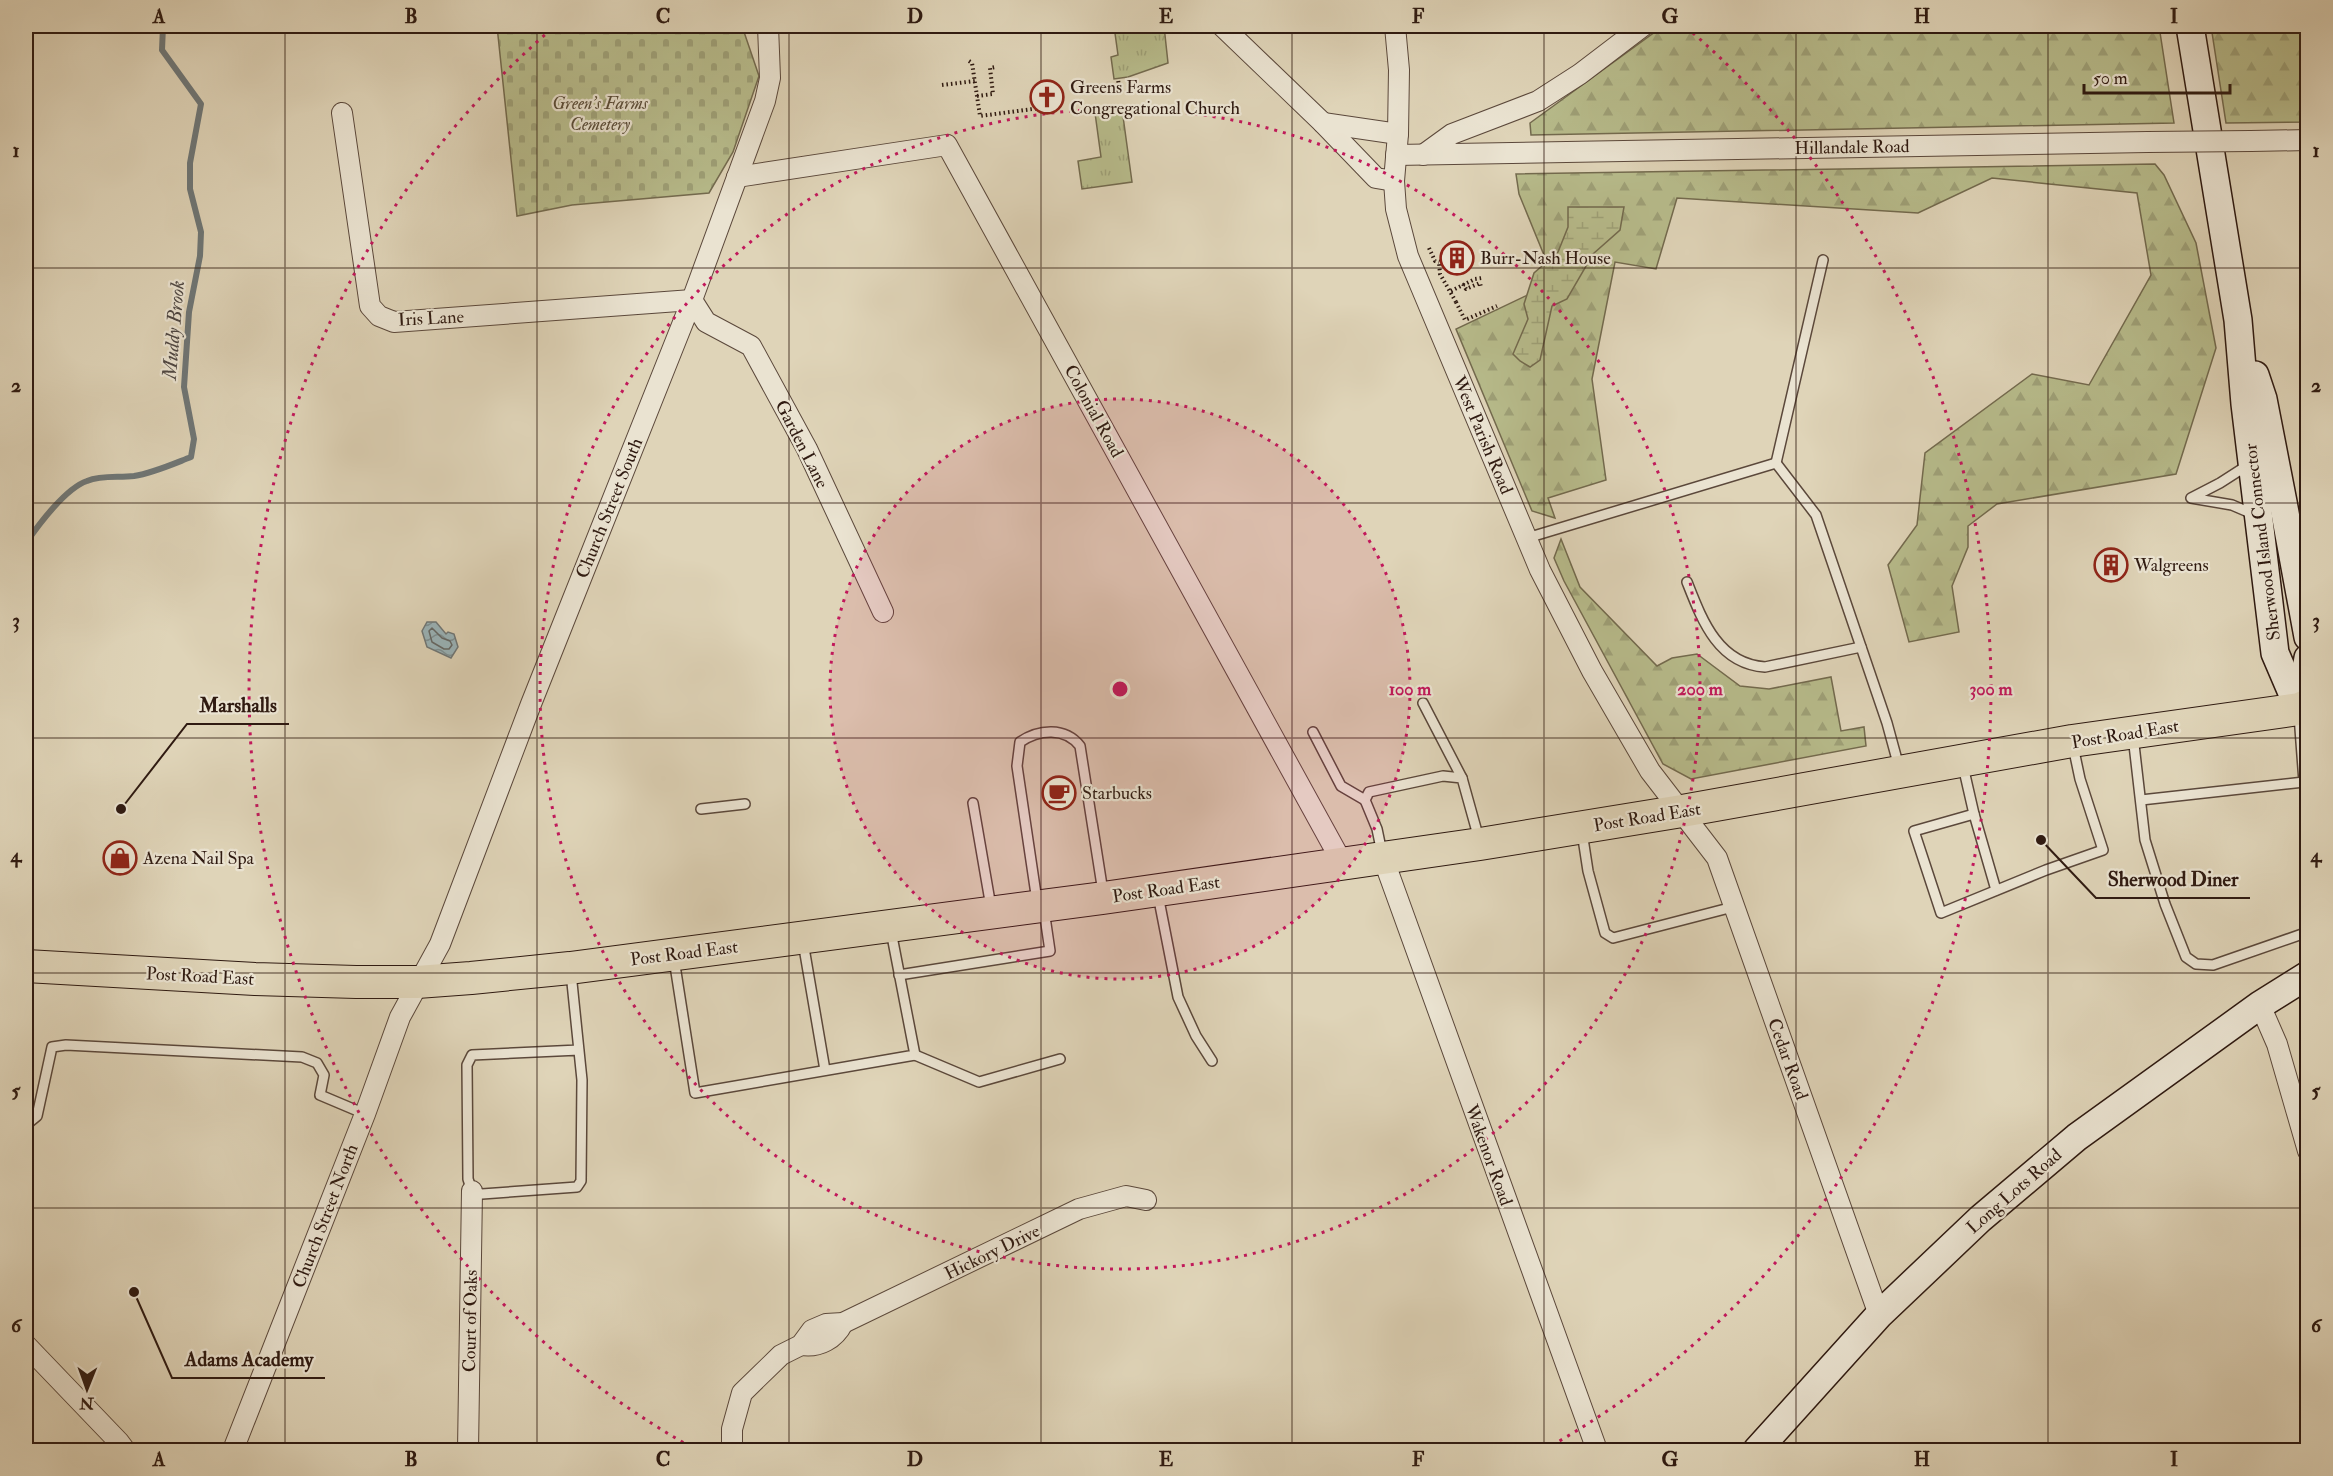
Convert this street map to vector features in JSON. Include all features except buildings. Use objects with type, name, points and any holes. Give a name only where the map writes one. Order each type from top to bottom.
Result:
[{"type":"main road","name":"Sherwood Island Connector","points":[[2190,26],[2238,320],[2245,404],[2275,653],[2304,709]]},
{"type":"main road","name":"Sherwood Island Connector","points":[[2238,320],[2263,399],[2307,627]]},
{"type":"main road","points":[[2304,709],[2307,658]]},
{"type":"main road","name":"Post Road East","points":[[26,966],[255,979],[417,982],[570,968],[1103,898],[1480,844],[1682,811],[2072,741],[2304,709]]},
{"type":"main road","name":"Long Lots Road","points":[[1757,1450],[1879,1315],[1980,1219],[2077,1137],[2260,1005],[2307,975]]},
{"type":"street","name":"Church Street South","points":[[417,982],[440,944],[531,704],[692,300],[765,101],[770,78],[768,26]]},
{"type":"street","points":[[1222,26],[1323,123],[1376,178],[1395,181]]},
{"type":"street","name":"West Parish Road","points":[[1395,26],[1399,70],[1395,181],[1399,225],[1408,256],[1540,570],[1602,690],[1650,771],[1682,811]]},
{"type":"street","points":[[1423,155],[1452,134],[1538,101],[1580,74],[1643,26]]},
{"type":"street","name":"Iris Lane","points":[[342,113],[370,306],[379,316],[394,322],[692,300]]},
{"type":"street","points":[[1323,123],[1398,134]]},
{"type":"street","name":"Hillandale Road","points":[[1396,155],[2307,140]]},
{"type":"street","name":"Colonial Road","points":[[737,177],[947,145],[1343,864]]},
{"type":"street","name":"Garden Lane","points":[[692,300],[706,322],[751,346],[807,450],[884,612]]},
{"type":"street","name":"Cedar Road","points":[[1682,811],[1717,858],[1879,1315]]},
{"type":"street","name":"Wakenor Road","points":[[1383,858],[1597,1450]]},
{"type":"street","name":"Church Street North","points":[[233,1450],[365,1114],[399,1017],[417,982]]},
{"type":"street","points":[[2260,1005],[2277,1044],[2307,1151]]},
{"type":"street","name":"Court of Oaks","points":[[468,1450],[472,1191]]},
{"type":"street","name":"Hickory Drive","points":[[732,1450],[732,1429],[742,1392],[781,1355],[801,1346],[812,1330],[826,1324],[843,1323],[1079,1209],[1126,1196],[1146,1200]]},
{"type":"street","points":[[26,1346],[125,1450]]},
{"type":"lane","points":[[1776,463],[1823,260]]},
{"type":"lane","points":[[2252,462],[2220,483],[2191,498],[2232,505],[2260,517]]},
{"type":"lane","points":[[1527,538],[1776,463]]},
{"type":"lane","points":[[1776,463],[1816,515],[1887,723],[1900,772]]},
{"type":"lane","points":[[1687,582],[1702,619],[1717,641],[1734,658],[1751,666],[1765,667],[1861,647]]},
{"type":"lane","points":[[1423,703],[1462,778],[1480,844]]},
{"type":"lane","points":[[2141,800],[2306,783],[2304,709]]},
{"type":"lane","points":[[899,975],[1050,951],[1040,906],[1017,766],[1020,742],[1025,738],[1054,731],[1073,737],[1080,746],[1103,898]]},
{"type":"lane","points":[[1313,732],[1341,786],[1365,800],[1377,829],[1383,858]]},
{"type":"lane","points":[[2133,732],[2145,840],[2165,903],[2186,957],[2196,964],[2214,965],[2307,932]]},
{"type":"lane","points":[[1974,814],[1914,831],[1941,914],[1996,890],[2103,850],[2080,779],[2072,741]]},
{"type":"lane","points":[[1962,760],[1974,814],[1996,890]]},
{"type":"lane","points":[[1365,800],[1369,792],[1443,777],[1462,778]]},
{"type":"lane","points":[[973,803],[992,912]]},
{"type":"lane","points":[[701,809],[745,804]]},
{"type":"lane","points":[[1581,828],[1588,871],[1605,933],[1613,938],[1733,907]]},
{"type":"lane","points":[[1157,890],[1178,997],[1196,1036],[1212,1061]]},
{"type":"lane","points":[[890,926],[915,1055]]},
{"type":"lane","points":[[802,938],[825,1070]]},
{"type":"lane","points":[[673,955],[696,1093],[915,1055],[979,1082],[1060,1059]]},
{"type":"lane","points":[[570,968],[579,1050],[582,1080],[581,1181],[577,1187],[482,1194],[472,1191],[468,1179],[467,1077],[467,1065],[472,1055],[579,1050]]},
{"type":"lane","points":[[26,1125],[37,1116],[52,1047],[59,1046],[113,1046],[302,1057],[317,1063],[324,1075],[320,1095],[365,1114]]},
{"type":"path","points":[[969,61],[972,63],[980,116],[1048,107],[1047,105]]},
{"type":"path","points":[[977,96],[993,94],[990,68],[995,67]]},
{"type":"path","points":[[1110,87],[1119,87],[1118,79]]},
{"type":"path","points":[[942,85],[975,81]]},
{"type":"path","points":[[1429,248],[1435,261],[1440,261],[1440,274],[1457,301],[1465,320],[1497,306]]},
{"type":"path","points":[[1450,291],[1474,277],[1482,278]]},
{"type":"path","points":[[1463,284],[1466,289],[1480,283],[1481,285]]},
{"type":"green space","name":"Green's Farms Cemetery","points":[[497,26],[742,26],[759,76],[733,152],[709,193],[572,205],[517,216]]},
{"type":"green space","points":[[1114,26],[1164,26],[1168,63],[1128,77],[1114,79],[1111,57],[1118,55]]},
{"type":"green space","points":[[1672,26],[2159,26],[2174,123],[1531,135],[1530,123],[1655,32]]},
{"type":"green space","points":[[2211,26],[2307,26],[2307,122],[2226,123]]},
{"type":"green space","points":[[1122,109],[1132,182],[1082,189],[1078,161],[1101,157],[1095,113]]},
{"type":"green space","points":[[2155,164],[2164,175],[2196,243],[2216,348],[2176,474],[1997,504],[1968,526],[1968,547],[1952,586],[1959,632],[1909,642],[1888,565],[1917,525],[1925,453],[2032,374],[2089,385],[2151,275],[2137,193],[1992,178],[1918,213],[1677,198],[1656,269],[1615,262],[1592,379],[1606,480],[1548,498],[1555,518],[1532,511],[1456,329],[1555,282],[1519,194],[1516,174]]},
{"type":"green space","points":[[1568,207],[1624,207],[1620,230],[1593,254],[1567,299],[1552,306],[1540,360],[1530,367],[1513,354],[1528,319],[1524,304],[1534,273],[1558,252],[1568,227]]},
{"type":"green space","points":[[1561,539],[1580,587],[1657,666],[1672,658],[1697,654],[1740,686],[1769,689],[1831,677],[1841,731],[1864,727],[1866,746],[1691,779],[1663,764],[1564,581],[1554,558]]},
{"type":"water","points":[[427,622],[436,622],[446,634],[448,632],[454,634],[458,647],[451,658],[427,647],[422,631]]},
{"type":"waterway","name":"Muddy Brook","points":[[26,543],[54,508],[79,485],[99,478],[141,475],[191,457],[194,439],[184,387],[189,312],[200,256],[201,232],[190,189],[190,163],[201,104],[162,50],[163,26]]},
{"type":"place","name":"Greens Farms Congregational Church","points":[[1047,97]]},
{"type":"place","name":"Burr-Nash House","points":[[1457,258]]},
{"type":"place","name":"Walgreens","points":[[2111,565]]},
{"type":"place","name":"Starbucks","points":[[1059,793]]},
{"type":"place","name":"Marshalls","points":[[121,809]]},
{"type":"place","name":"Sherwood Diner","points":[[2041,840]]},
{"type":"place","name":"Azena Nail Spa","points":[[120,858]]},
{"type":"place","name":"Adams Academy","points":[[134,1292]]}]
